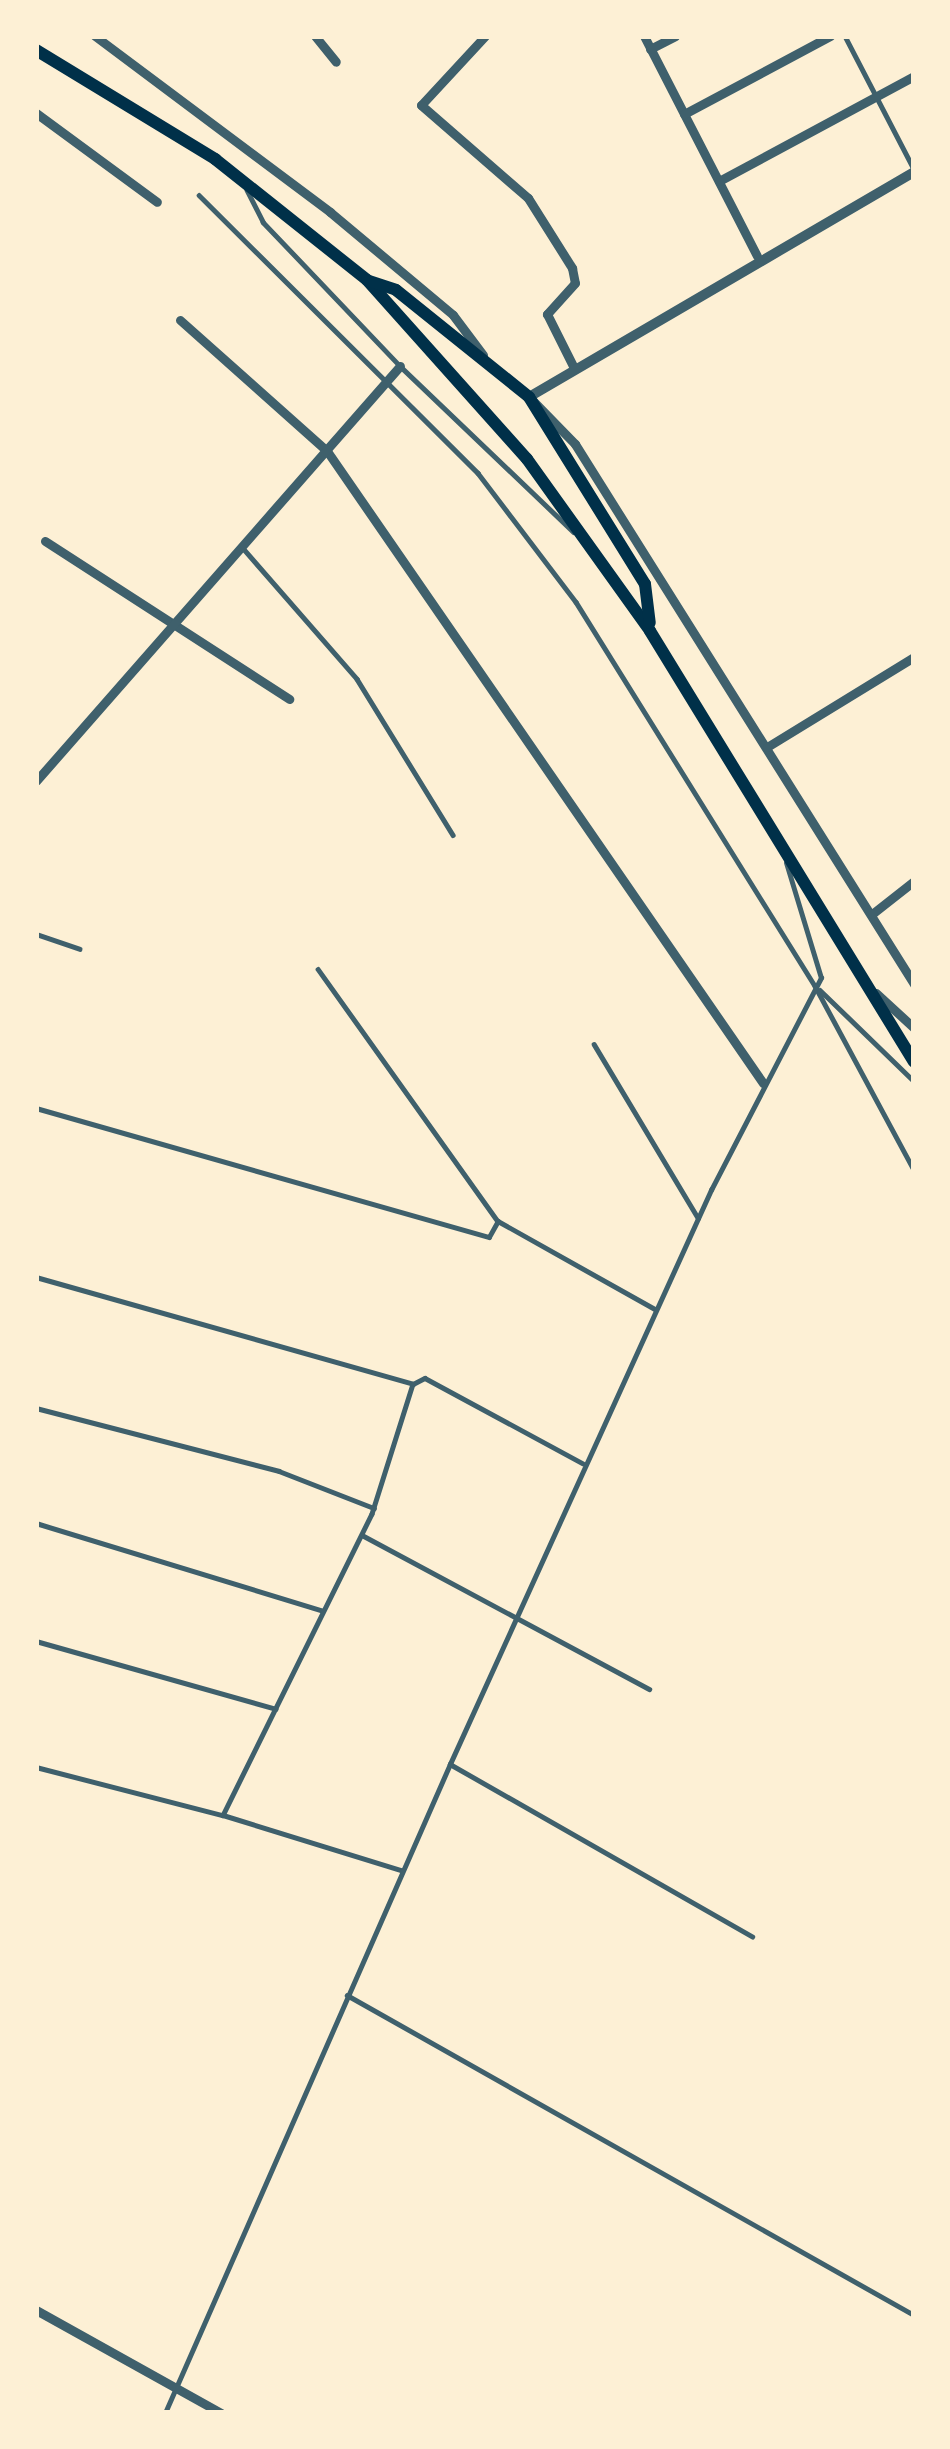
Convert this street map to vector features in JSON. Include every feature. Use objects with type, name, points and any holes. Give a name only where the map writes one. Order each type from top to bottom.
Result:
[{"type":"main road","points":[[36,50],[242,178],[367,280],[484,356],[529,397],[645,584],[650,631]]},
{"type":"main road","points":[[367,280],[597,550],[776,830],[914,1062]]},
{"type":"street","points":[[315,36],[336,62]]},
{"type":"street","points":[[485,36],[421,105],[527,198],[572,268],[575,283],[547,314],[573,366]]},
{"type":"street","points":[[644,36],[757,256]]},
{"type":"street","points":[[650,49],[675,36]]},
{"type":"street","points":[[684,114],[830,36]]},
{"type":"street","points":[[100,37],[436,300],[484,356]]},
{"type":"street","points":[[719,182],[914,76]]},
{"type":"street","points":[[36,113],[157,202]]},
{"type":"street","points":[[914,171],[757,256],[529,397],[575,444],[914,984]]},
{"type":"street","points":[[181,320],[326,451],[763,1083]]},
{"type":"street","points":[[36,781],[40,765],[242,547],[400,366]]},
{"type":"street","points":[[44,541],[289,699]]},
{"type":"street","points":[[767,747],[914,658]]},
{"type":"street","points":[[872,914],[914,880]]},
{"type":"street","points":[[876,993],[914,1028]]},
{"type":"street","points":[[36,2310],[220,2413]]},
{"type":"lane","points":[[845,36],[914,171]]},
{"type":"lane","points":[[242,178],[263,221],[400,366],[597,550]]},
{"type":"lane","points":[[200,195],[388,379],[576,602],[815,986],[914,1169]]},
{"type":"lane","points":[[242,547],[357,679],[453,835]]},
{"type":"lane","points":[[776,830],[815,986],[914,1082]]},
{"type":"lane","points":[[36,934],[80,949]]},
{"type":"lane","points":[[318,969],[498,1221],[655,1309]]},
{"type":"lane","points":[[165,2413],[513,1611],[763,1083],[815,986]]},
{"type":"lane","points":[[594,1044],[698,1218]]},
{"type":"lane","points":[[36,1108],[489,1237],[498,1221]]},
{"type":"lane","points":[[36,1277],[413,1384],[425,1378],[583,1463]]},
{"type":"lane","points":[[223,1815],[374,1508],[413,1384]]},
{"type":"lane","points":[[36,1408],[279,1471],[374,1508]]},
{"type":"lane","points":[[36,1523],[324,1612]]},
{"type":"lane","points":[[362,1535],[513,1611],[649,1689]]},
{"type":"lane","points":[[36,1641],[276,1709]]},
{"type":"lane","points":[[450,1764],[752,1936]]},
{"type":"lane","points":[[36,1767],[223,1815],[404,1870]]},
{"type":"lane","points":[[346,1995],[914,2314]]}]
